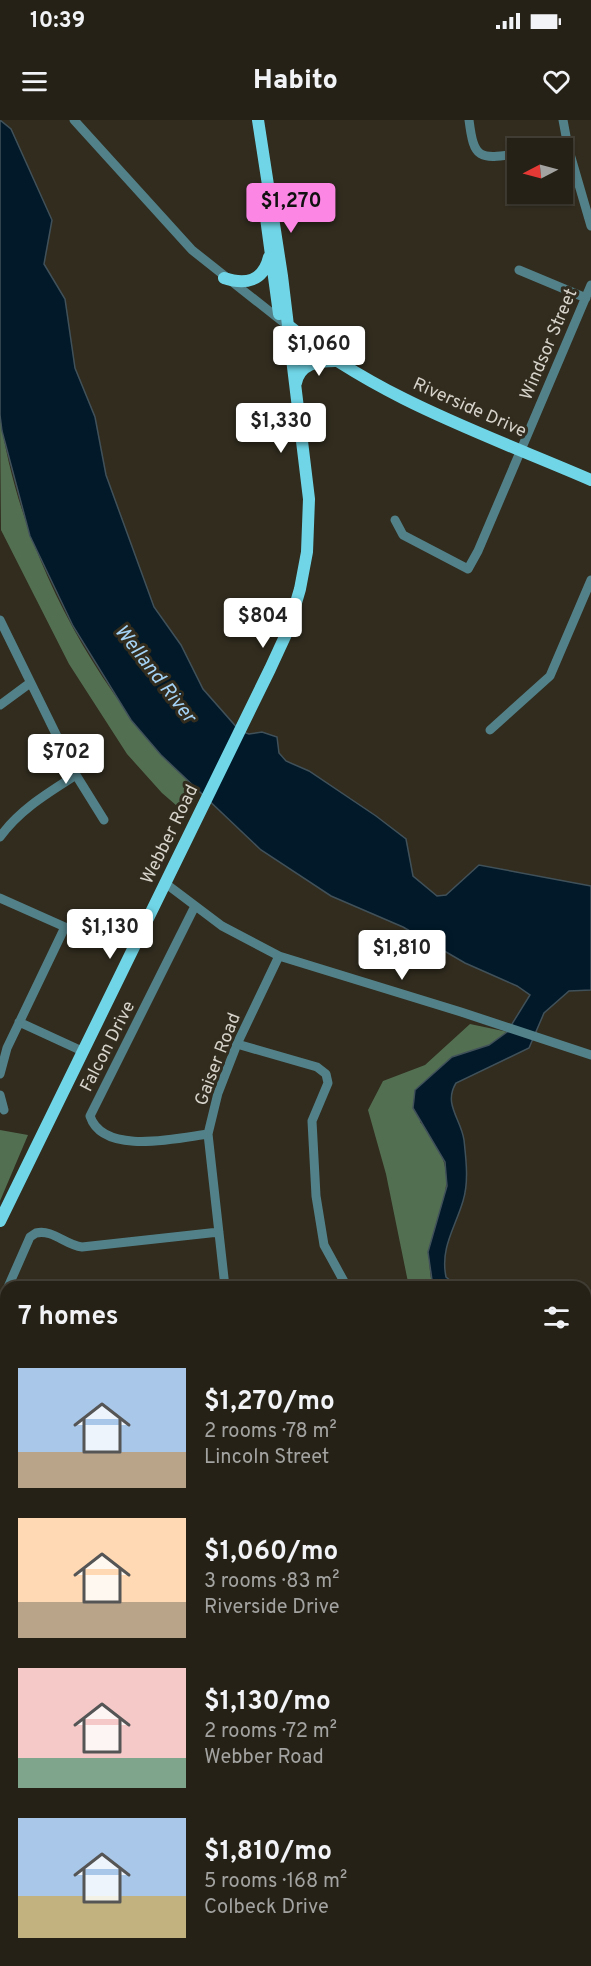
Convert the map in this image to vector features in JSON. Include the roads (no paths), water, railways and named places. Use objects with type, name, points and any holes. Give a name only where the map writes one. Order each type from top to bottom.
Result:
[{"type":"main road","points":[[258,120],[284,322]]},
{"type":"main road","points":[[224,278],[241,283],[254,280],[267,265],[262,148]]},
{"type":"main road","points":[[268,250],[284,322]]},
{"type":"main road","name":"Riverside Drive","points":[[284,322],[335,361],[423,408],[591,480]]},
{"type":"main road","name":"Webber Road","points":[[0,1221],[288,630],[300,589],[307,552],[309,499],[296,387],[284,322]]},
{"type":"main road","name":"Webber Road","points":[[284,322],[303,506],[304,545],[300,589]]},
{"type":"main road","points":[[296,387],[299,375],[308,366],[317,361],[335,361]]},
{"type":"street","name":"Riverside Drive","points":[[74,120],[172,231],[224,278],[284,322]]},
{"type":"street","points":[[469,120],[473,146],[480,155],[491,157],[507,155]]},
{"type":"street","points":[[563,120],[566,138]]},
{"type":"street","points":[[573,164],[591,226]]},
{"type":"street","points":[[579,184],[591,182]]},
{"type":"street","points":[[519,270],[586,298]]},
{"type":"street","name":"Windsor Street","points":[[395,520],[404,535],[468,569],[478,551],[591,285]]},
{"type":"street","points":[[490,730],[550,676],[591,580]]},
{"type":"street","points":[[0,620],[76,775],[104,820]]},
{"type":"street","points":[[0,705],[30,683]]},
{"type":"street","points":[[0,837],[13,821],[33,803],[76,775]]},
{"type":"street","points":[[165,883],[194,908],[222,926],[279,956],[591,1055]]},
{"type":"street","points":[[0,898],[65,927],[7,1048],[0,1074]]},
{"type":"street","name":"Falcon Drive","points":[[194,908],[90,1116],[99,1129],[131,1143],[208,1134]]},
{"type":"street","name":"Gaiser Road","points":[[224,1281],[208,1134],[218,1093],[237,1044],[279,956]]},
{"type":"street","points":[[19,1022],[82,1051]]},
{"type":"street","points":[[237,1044],[317,1067],[326,1074],[328,1083],[312,1121],[316,1196],[324,1245],[344,1281]]},
{"type":"street","points":[[0,1095],[4,1110]]},
{"type":"street","points":[[11,1281],[30,1238],[44,1231],[82,1247],[219,1232]]},
{"type":"water","name":"Welland River","points":[[0,120],[11,129],[52,220],[44,264],[65,299],[75,368],[95,417],[106,475],[154,607],[181,645],[203,689],[240,731],[249,734],[262,732],[277,737],[279,753],[286,761],[309,771],[406,839],[413,876],[437,896],[446,895],[479,865],[591,886],[591,990],[569,991],[544,1013],[529,1048],[456,1083],[452,1091],[452,1105],[464,1140],[466,1178],[465,1194],[449,1238],[445,1257],[446,1277],[451,1281],[432,1281],[428,1252],[447,1186],[445,1162],[413,1108],[415,1090],[452,1057],[489,1045],[507,1032],[530,995],[517,986],[465,963],[403,927],[331,896],[261,850],[161,755],[131,720],[73,626],[30,536],[2,431],[0,415]]}]
